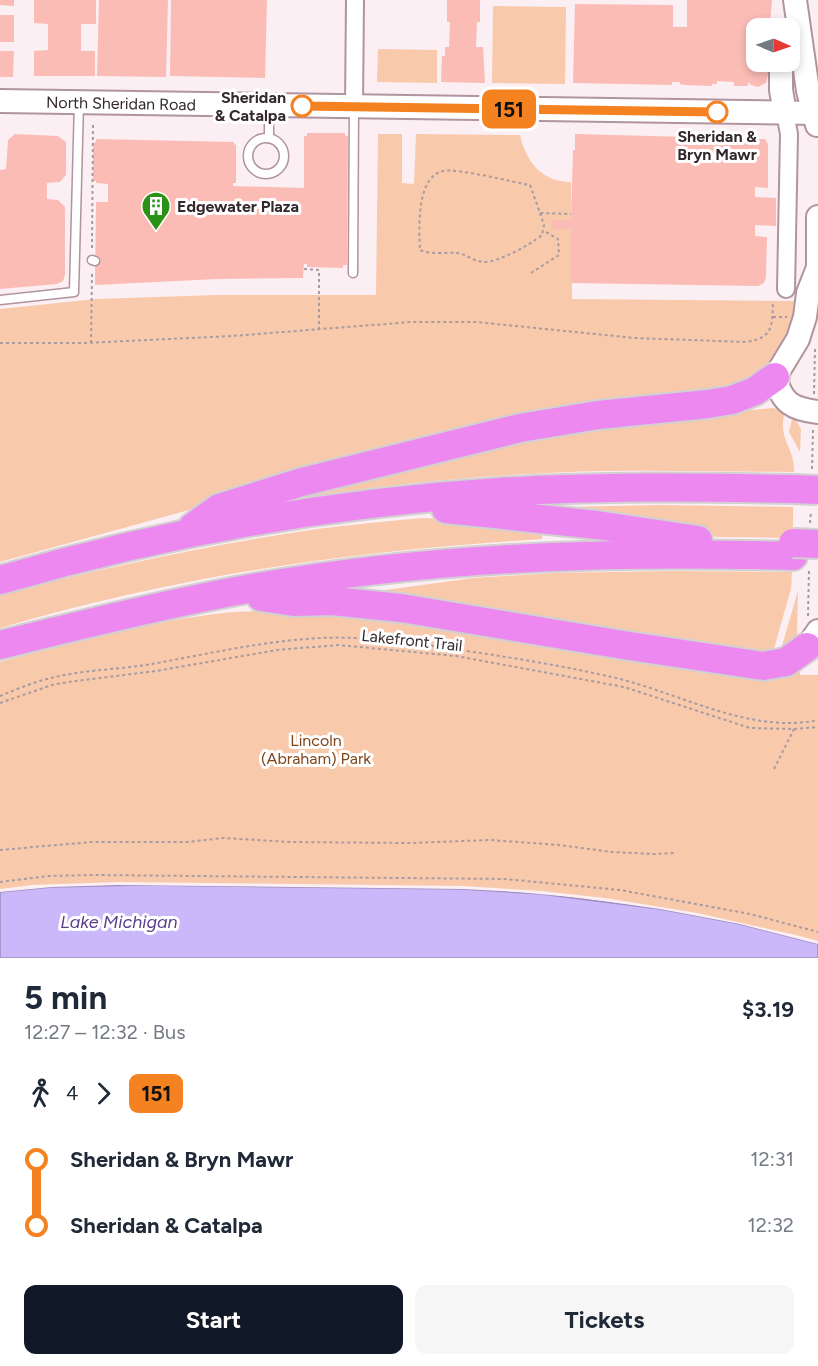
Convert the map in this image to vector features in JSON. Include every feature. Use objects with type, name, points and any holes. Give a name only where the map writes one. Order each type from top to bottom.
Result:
[{"type":"highway","points":[[184,533],[219,508],[302,482],[520,428],[598,415],[732,400],[755,391],[775,377]]},
{"type":"highway","points":[[0,580],[184,533],[276,518],[459,495],[649,487],[808,488]]},
{"type":"highway","points":[[384,504],[597,525],[701,540],[807,548]]},
{"type":"highway","points":[[0,645],[232,592],[368,572],[542,557],[807,548]]},
{"type":"highway","points":[[232,592],[294,602],[332,601],[401,608],[763,666],[786,662],[812,639]]},
{"type":"main road","points":[[785,18],[789,0]]},
{"type":"main road","points":[[795,0],[808,91],[817,118]]},
{"type":"main road","points":[[781,72],[785,113]]},
{"type":"main road","name":"North Sheridan Road","points":[[0,101],[785,113],[817,118]]},
{"type":"main road","points":[[816,412],[805,411],[789,404],[782,397],[775,377],[798,339],[805,317],[808,292],[817,272],[818,217]]},
{"type":"street","points":[[354,106],[355,0]]},
{"type":"street","points":[[785,113],[789,134],[786,289]]},
{"type":"lane","points":[[0,300],[74,292],[79,102]]},
{"type":"lane","points":[[269,105],[269,138]]},
{"type":"lane","points":[[353,273],[354,106]]},
{"type":"lane","points":[[269,138],[280,144],[285,155],[281,167],[266,175],[254,171],[248,160],[248,154],[253,143],[269,138]]},
{"type":"path","points":[[91,343],[94,260],[93,125]]},
{"type":"path","points":[[531,273],[559,255],[558,239],[544,231],[530,185],[443,171],[433,176],[424,188],[420,250],[459,253],[482,262],[491,262],[538,238],[544,231]]},
{"type":"path","points":[[540,213],[572,214]]},
{"type":"path","points":[[304,269],[319,270],[319,329]]},
{"type":"path","points":[[0,343],[91,343],[232,336],[411,322],[476,322],[634,338],[746,342],[759,339],[770,330],[773,322],[773,301]]},
{"type":"path","points":[[812,639],[807,548],[808,488],[816,412],[815,340]]},
{"type":"path","name":"Lakefront Trail","points":[[0,696],[48,678],[65,675],[142,666],[291,641],[346,638],[411,643],[604,675],[640,683],[750,720],[797,723],[818,720]]},
{"type":"path","name":"Lakefront Trail","points":[[0,703],[52,685],[68,682],[156,671],[277,650],[338,645],[424,651],[524,667],[645,692],[750,728],[818,727]]},
{"type":"path","points":[[774,769],[794,729]]},
{"type":"path","points":[[0,850],[91,842],[187,842],[224,838],[290,842],[410,843],[490,840],[629,853],[675,853]]},
{"type":"path","points":[[0,882],[48,876],[93,875],[505,879],[631,892],[750,914],[818,932]]},
{"type":"green space","points":[[493,6],[566,7],[565,84],[492,83]]},
{"type":"green space","points":[[378,49],[437,50],[437,83],[377,82]]},
{"type":"green space","points":[[378,134],[402,134],[402,183],[414,184],[416,134],[520,135],[526,154],[537,169],[552,178],[571,182],[572,299],[802,301],[800,317],[772,368],[745,387],[436,442],[0,562],[0,309],[96,299],[217,295],[376,295]]},
{"type":"green space","points":[[772,408],[785,411],[783,430],[794,463],[794,472],[568,472],[454,479],[302,498],[301,496],[511,439],[632,422]]},
{"type":"green space","points":[[793,415],[801,429],[800,452],[789,432]]},
{"type":"green space","points":[[660,505],[793,507],[793,538],[717,537],[564,516],[564,507]]},
{"type":"green space","points":[[423,518],[542,526],[542,539],[379,553],[235,573],[93,603],[0,628],[0,594],[219,545],[324,528]]},
{"type":"green space","points":[[792,572],[791,589],[771,659],[357,594],[473,578],[556,573]]},
{"type":"green space","points":[[798,591],[797,637],[779,656]]},
{"type":"green space","name":"Lincoln (Abraham) Park","points":[[307,610],[800,668],[800,675],[818,675],[818,944],[644,907],[586,898],[508,891],[171,885],[68,887],[0,892],[0,662],[161,622],[238,612]]},
{"type":"water","name":"Lake Michigan","points":[[142,885],[463,889],[541,894],[660,909],[740,924],[818,944],[818,958],[0,958],[0,892],[52,887]]},
{"type":"pier","points":[[117,882],[463,886],[541,891],[605,898],[697,913],[796,935],[818,941],[818,944],[740,924],[660,909],[583,898],[517,892],[463,889],[117,885],[52,887],[0,892],[0,889],[32,885]]},
{"type":"building","points":[[0,0],[14,0],[14,6],[0,5]]},
{"type":"building","points":[[34,0],[96,0],[96,24],[81,24],[81,51],[95,51],[95,76],[34,76],[34,51],[48,50],[48,24],[34,23]]},
{"type":"building","points":[[99,0],[168,0],[166,77],[97,76]]},
{"type":"building","points":[[171,0],[267,0],[265,78],[170,76]]},
{"type":"building","points":[[447,0],[480,0],[480,22],[477,22],[476,47],[483,47],[485,83],[441,82],[442,56],[445,56],[445,47],[449,47],[450,22],[447,22]]},
{"type":"building","points":[[687,0],[772,0],[771,18],[746,18],[746,72],[771,72],[771,76],[768,75],[766,83],[758,87],[748,82],[748,86],[734,86],[734,82],[717,81],[717,84],[712,84],[712,86],[685,85],[680,82],[672,82],[672,85],[573,83],[575,4],[673,5],[673,27],[687,27]]},
{"type":"building","points":[[0,15],[14,15],[14,42],[0,42]]},
{"type":"building","points":[[0,51],[14,51],[13,77],[0,77]]},
{"type":"building","points":[[307,133],[345,133],[345,136],[348,136],[347,265],[343,265],[343,268],[307,267],[307,264],[304,264],[303,278],[217,279],[95,285],[96,202],[108,202],[108,184],[93,181],[93,143],[96,139],[234,142],[234,145],[236,144],[236,183],[233,183],[233,186],[304,188],[304,136],[307,136]]},
{"type":"building","points":[[15,134],[58,136],[66,142],[66,175],[60,182],[47,183],[47,199],[58,200],[65,207],[65,275],[63,281],[57,284],[0,289],[0,170],[6,169],[8,140]]},
{"type":"building","points":[[575,134],[765,139],[768,144],[768,188],[755,187],[755,197],[776,198],[776,226],[755,225],[755,236],[767,237],[764,283],[758,286],[571,283],[571,229],[551,229],[551,220],[571,220]]},
{"type":"bus line","name":"151","points":[[302,106],[717,112]]},
{"type":"place","name":"Sheridan & Catalpa","points":[[302,106]]},
{"type":"place","name":"Sheridan & Bryn Mawr","points":[[717,112]]},
{"type":"place","name":"Edgewater Plaza","points":[[156,232]]}]
